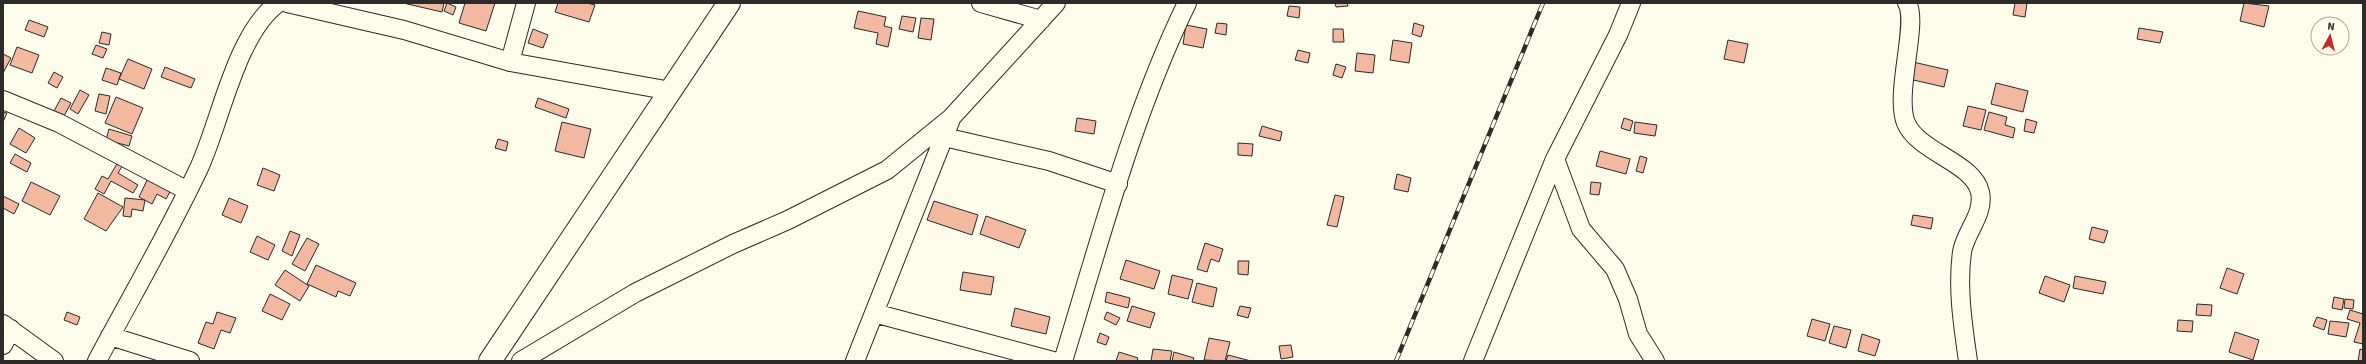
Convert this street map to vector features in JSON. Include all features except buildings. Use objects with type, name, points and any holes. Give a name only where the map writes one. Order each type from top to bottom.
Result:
[{"type":"main road","points":[[490,361],[729,3]]},
{"type":"street","points":[[97,361],[200,167],[247,43],[266,12],[278,3]]},
{"type":"street","points":[[287,3],[404,30],[510,62],[671,91]]},
{"type":"street","points":[[510,62],[526,3]]},
{"type":"street","points":[[981,3],[1041,20]]},
{"type":"street","points":[[521,361],[635,293],[733,244],[788,220],[887,170],[951,118],[1056,3]]},
{"type":"street","points":[[1063,361],[1118,184],[1165,49],[1187,3]]},
{"type":"street","points":[[1473,361],[1555,159],[1618,35],[1631,3]]},
{"type":"street","points":[[1907,3],[1910,23],[1903,105],[1906,123],[1918,139],[1974,179],[1980,192],[1980,207],[1962,251],[1961,315],[1968,361]]},
{"type":"street","points":[[3,100],[59,123],[188,191]]},
{"type":"street","points":[[855,361],[951,118]]},
{"type":"street","points":[[944,137],[1049,161],[1118,184]]},
{"type":"street","points":[[1555,159],[1581,229],[1615,269],[1628,299],[1638,334],[1655,361]]},
{"type":"street","points":[[874,313],[1053,361]]},
{"type":"street","points":[[6,333],[54,361]]},
{"type":"street","points":[[110,336],[190,361]]},
{"type":"railway","points":[[1396,361],[1543,3]]}]
